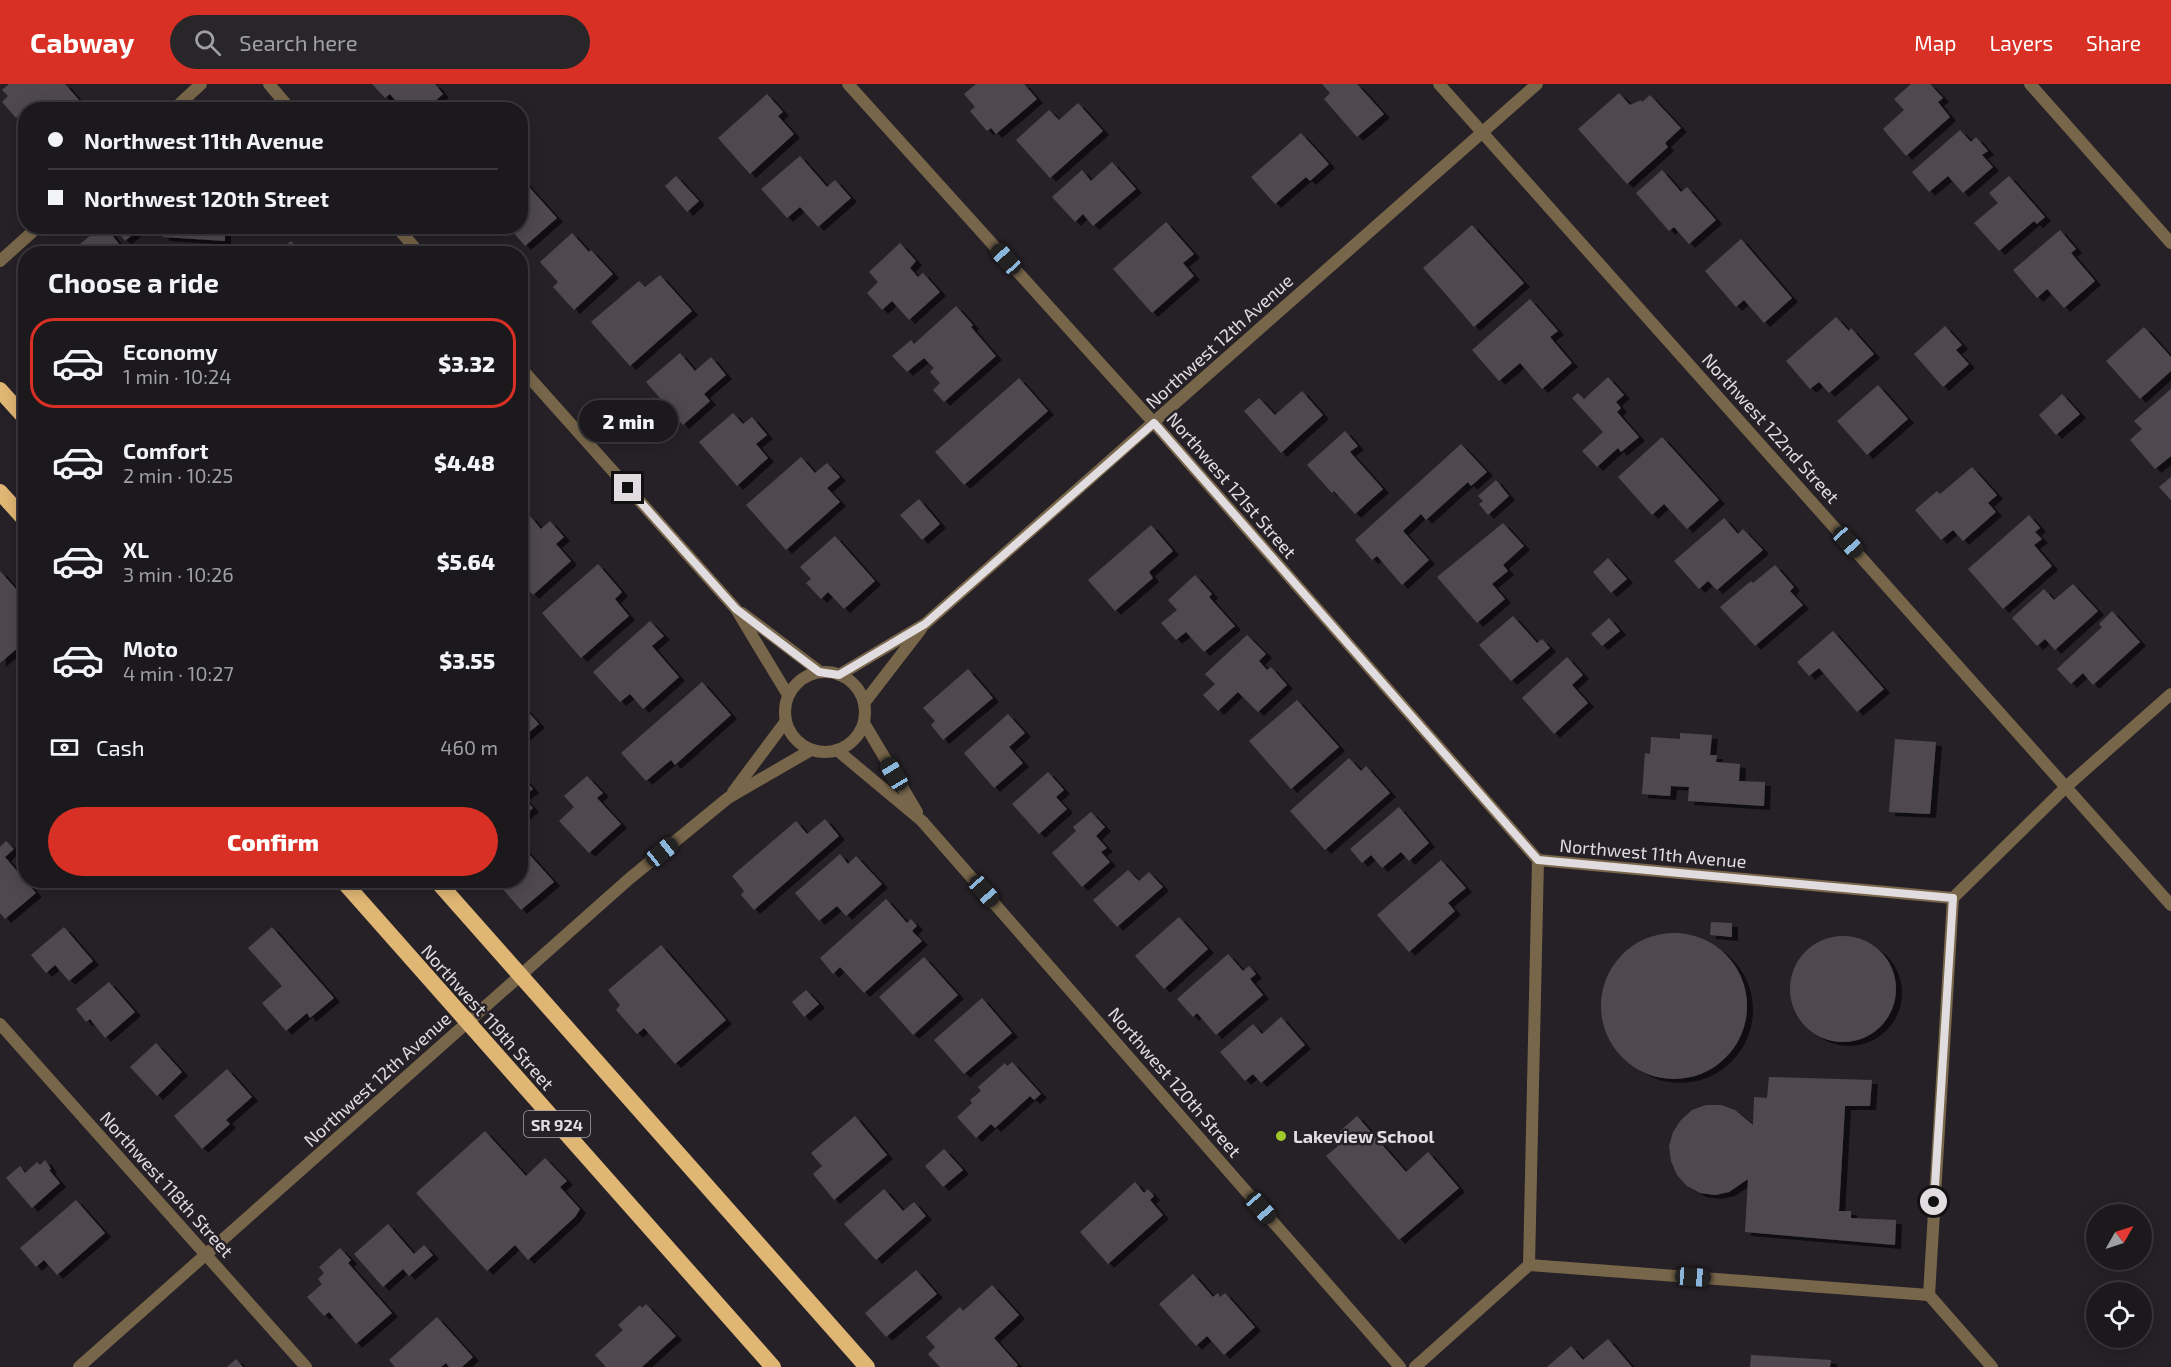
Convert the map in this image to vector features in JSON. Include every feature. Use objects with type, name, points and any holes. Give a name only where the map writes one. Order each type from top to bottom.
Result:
[{"type":"highway","points":[[0,390],[18,410]]},
{"type":"highway","points":[[0,492],[18,512]]},
{"type":"highway","name":"Northwest 119th Street","points":[[349,888],[773,1367]]},
{"type":"highway","points":[[443,888],[867,1367]]},
{"type":"street","points":[[182,102],[201,84]]},
{"type":"street","points":[[269,84],[284,102]]},
{"type":"street","name":"Northwest 121st Street","points":[[848,84],[1154,423],[1538,860]]},
{"type":"street","name":"Northwest 122nd Street","points":[[1439,84],[2171,905]]},
{"type":"street","name":"Northwest 12th Avenue","points":[[839,675],[925,624],[1537,84]]},
{"type":"street","points":[[2030,84],[2171,243]]},
{"type":"street","points":[[0,261],[30,234]]},
{"type":"street","points":[[403,234],[413,246]]},
{"type":"street","points":[[528,376],[736,609],[788,695]]},
{"type":"street","points":[[736,609],[819,672]]},
{"type":"street","name":"Northwest 12th Avenue","points":[[864,703],[925,624]]},
{"type":"street","points":[[819,672],[839,675],[856,686],[864,703],[864,723],[858,735],[837,750],[824,752],[811,750],[791,733],[784,708],[788,695],[806,676],[819,672]]},
{"type":"street","points":[[1929,1295],[1953,898],[2067,786],[2171,694]]},
{"type":"street","name":"Northwest 12th Avenue","points":[[728,798],[786,721]]},
{"type":"street","name":"Northwest 120th Street","points":[[864,723],[922,821]]},
{"type":"street","name":"Northwest 12th Avenue","points":[[79,1367],[629,879],[728,798],[811,750]]},
{"type":"street","name":"Northwest 120th Street","points":[[837,750],[922,821],[1400,1367]]},
{"type":"street","name":"Northwest 11th Avenue","points":[[1528,1265],[1538,860],[1953,898]]},
{"type":"street","name":"Northwest 118th Street","points":[[0,1024],[306,1367]]},
{"type":"street","points":[[1414,1367],[1528,1265],[1929,1295],[1992,1367]]},
{"type":"building","points":[[9,84],[65,84],[79,100],[77,102],[18,102],[16,118],[2,102],[8,96],[2,90]]},
{"type":"building","points":[[372,84],[435,84],[443,94],[434,102],[396,102],[390,94],[385,98]]},
{"type":"building","points":[[976,84],[1024,84],[1037,99],[996,134],[991,128],[987,131],[970,111],[975,107],[964,94]]},
{"type":"building","points":[[1322,84],[1357,84],[1384,114],[1357,137],[1324,99],[1330,93]]},
{"type":"building","points":[[1911,84],[1930,84],[1943,98],[1938,102],[1950,117],[1906,156],[1883,129],[1904,110],[1894,99]]},
{"type":"building","points":[[1619,93],[1630,105],[1641,100],[1642,102],[1650,95],[1681,128],[1665,143],[1668,147],[1627,184],[1578,129]]},
{"type":"building","points":[[767,94],[783,112],[778,116],[794,134],[750,174],[718,138]]},
{"type":"building","points":[[1078,103],[1103,131],[1050,178],[1016,140],[1049,110],[1059,120]]},
{"type":"building","points":[[1960,130],[1971,142],[1976,137],[1988,151],[1982,155],[1993,167],[1963,193],[1948,176],[1929,192],[1912,172]]},
{"type":"building","points":[[1301,133],[1329,164],[1310,181],[1306,177],[1275,204],[1251,177]]},
{"type":"building","points":[[800,156],[827,187],[835,180],[851,198],[818,227],[800,207],[787,218],[761,189]]},
{"type":"building","points":[[1112,162],[1136,189],[1093,226],[1083,214],[1075,222],[1052,197],[1082,170],[1091,181]]},
{"type":"building","points":[[1662,170],[1681,192],[1687,187],[1716,220],[1689,244],[1674,227],[1669,231],[1636,193]]},
{"type":"building","points":[[676,176],[699,201],[687,212],[665,186]]},
{"type":"building","points":[[2009,176],[2045,217],[2037,224],[2034,221],[1999,251],[1974,223],[1998,203],[1989,193]]},
{"type":"building","points":[[528,186],[557,218],[525,246],[515,234],[528,234]]},
{"type":"building","points":[[1166,222],[1194,254],[1183,263],[1194,276],[1152,313],[1113,269]]},
{"type":"building","points":[[1472,225],[1524,283],[1474,327],[1423,268]]},
{"type":"building","points":[[2060,230],[2076,249],[2071,253],[2095,281],[2064,308],[2047,289],[2037,298],[2013,270]]},
{"type":"building","points":[[572,233],[613,274],[574,310],[553,287],[558,282],[540,262]]},
{"type":"building","points":[[92,234],[111,234],[121,246],[82,246],[80,244]]},
{"type":"building","points":[[119,234],[133,234],[125,241]]},
{"type":"building","points":[[163,234],[225,234],[225,241],[163,237]]},
{"type":"building","points":[[1741,239],[1792,298],[1764,323],[1744,300],[1736,307],[1705,271]]},
{"type":"building","points":[[291,241],[295,246],[286,246]]},
{"type":"building","points":[[900,243],[916,261],[910,268],[918,277],[923,273],[940,292],[909,320],[892,301],[882,310],[867,293],[878,282],[869,272]]},
{"type":"building","points":[[660,275],[692,311],[630,366],[591,322],[639,281],[645,287]]},
{"type":"building","points":[[1530,299],[1558,331],[1550,337],[1572,363],[1542,389],[1520,363],[1499,381],[1472,350]]},
{"type":"building","points":[[956,306],[996,356],[944,402],[933,390],[940,383],[930,372],[934,368],[924,358],[907,372],[892,356],[911,340],[914,344]]},
{"type":"building","points":[[1836,317],[1849,331],[1851,328],[1874,354],[1829,393],[1819,382],[1810,389],[1786,361]]},
{"type":"building","points":[[1945,326],[1962,345],[1956,350],[1969,364],[1943,387],[1914,354]]},
{"type":"building","points":[[2144,327],[2171,357],[2171,371],[2140,399],[2106,361]]},
{"type":"building","points":[[680,353],[695,371],[711,357],[726,375],[704,394],[710,401],[683,425],[646,382]]},
{"type":"building","points":[[1608,377],[1624,395],[1616,402],[1621,408],[1617,412],[1639,437],[1621,452],[1618,448],[1597,467],[1582,451],[1603,432],[1572,398],[1578,393],[1584,399]]},
{"type":"building","points":[[1019,378],[1048,411],[964,485],[935,452]]},
{"type":"building","points":[[1878,385],[1908,419],[1867,455],[1837,421]]},
{"type":"building","points":[[2171,389],[2171,456],[2155,469],[2130,440],[2142,429],[2134,421]]},
{"type":"building","points":[[1302,391],[1323,415],[1281,453],[1244,411],[1259,398],[1275,415]]},
{"type":"building","points":[[2062,394],[2080,414],[2056,435],[2039,415]]},
{"type":"building","points":[[733,413],[743,424],[752,417],[767,435],[756,444],[768,458],[737,486],[699,442]]},
{"type":"building","points":[[1345,431],[1358,446],[1350,452],[1383,489],[1355,514],[1307,465]]},
{"type":"building","points":[[1662,437],[1719,500],[1687,529],[1664,504],[1652,515],[1618,477]]},
{"type":"building","points":[[1461,444],[1487,472],[1471,486],[1468,482],[1426,520],[1421,514],[1403,531],[1429,560],[1402,585],[1377,556],[1372,560],[1355,540]]},
{"type":"building","points":[[801,457],[815,473],[827,463],[840,477],[827,488],[840,502],[786,550],[746,505]]},
{"type":"building","points":[[1972,467],[1997,495],[1988,503],[1996,512],[1963,541],[1953,530],[1941,540],[1915,510],[1937,491],[1940,494]]},
{"type":"building","points":[[2171,477],[2171,500],[2159,487]]},
{"type":"building","points":[[1496,480],[1509,496],[1488,515],[1479,504],[1483,501],[1478,496]]},
{"type":"building","points":[[919,499],[940,524],[922,540],[900,515]]},
{"type":"building","points":[[2029,515],[2040,528],[2035,532],[2042,539],[2034,545],[2052,566],[2003,609],[1968,569]]},
{"type":"building","points":[[530,516],[541,529],[550,521],[564,537],[556,544],[571,561],[533,595],[528,590],[528,518]]},
{"type":"building","points":[[1724,518],[1738,534],[1743,529],[1763,550],[1717,590],[1708,581],[1699,589],[1674,561]]},
{"type":"building","points":[[1503,523],[1524,546],[1503,565],[1508,571],[1492,584],[1505,599],[1477,623],[1437,577]]},
{"type":"building","points":[[1151,525],[1173,551],[1149,572],[1153,578],[1115,611],[1088,580]]},
{"type":"building","points":[[835,536],[875,581],[844,609],[828,592],[821,599],[806,583],[811,579],[800,567]]},
{"type":"building","points":[[1608,558],[1627,579],[1611,593],[1593,572]]},
{"type":"building","points":[[598,564],[622,592],[615,599],[629,616],[581,658],[542,613]]},
{"type":"building","points":[[1775,565],[1794,587],[1790,591],[1803,605],[1755,646],[1720,607],[1751,581],[1753,583]]},
{"type":"building","points":[[0,571],[18,591],[18,648],[0,663]]},
{"type":"building","points":[[1195,575],[1212,594],[1209,597],[1235,626],[1204,652],[1186,632],[1176,640],[1161,623],[1177,610],[1168,600]]},
{"type":"building","points":[[2073,584],[2098,611],[2055,650],[2045,639],[2037,646],[2012,618],[2044,589],[2054,600]]},
{"type":"building","points":[[2112,611],[2140,642],[2093,685],[2083,673],[2071,684],[2057,669],[2102,627],[2099,624]]},
{"type":"building","points":[[1513,616],[1537,643],[1542,639],[1550,648],[1511,681],[1479,645]]},
{"type":"building","points":[[1609,618],[1620,631],[1602,646],[1591,634]]},
{"type":"building","points":[[650,621],[664,636],[652,646],[679,677],[643,709],[630,694],[620,702],[593,672]]},
{"type":"building","points":[[1833,631],[1884,689],[1857,712],[1819,668],[1809,676],[1797,662]]},
{"type":"building","points":[[1247,635],[1266,654],[1259,661],[1267,670],[1271,667],[1287,685],[1258,712],[1238,692],[1218,711],[1203,695],[1215,684],[1205,674]]},
{"type":"building","points":[[1567,657],[1583,675],[1572,685],[1588,703],[1554,734],[1522,698]]},
{"type":"building","points":[[968,669],[993,698],[943,740],[931,725],[935,721],[923,708]]},
{"type":"building","points":[[702,682],[731,715],[675,765],[671,760],[646,781],[621,753]]},
{"type":"building","points":[[1297,700],[1339,747],[1291,789],[1249,741]]},
{"type":"building","points":[[528,712],[539,724],[528,733]]},
{"type":"building","points":[[1008,714],[1025,733],[1009,747],[1023,763],[994,788],[964,753]]},
{"type":"building","points":[[1680,733],[1712,735],[1710,755],[1717,755],[1716,762],[1740,764],[1739,781],[1765,782],[1764,806],[1688,801],[1689,787],[1671,786],[1670,796],[1642,794],[1645,753],[1650,754],[1651,737],[1680,739]]},
{"type":"building","points":[[1895,739],[1936,742],[1930,814],[1889,812]]},
{"type":"building","points":[[1349,758],[1361,771],[1366,766],[1390,793],[1325,850],[1290,811]]},
{"type":"building","points":[[1048,772],[1064,790],[1056,797],[1067,809],[1039,834],[1012,804]]},
{"type":"building","points":[[587,776],[603,793],[597,798],[621,824],[589,853],[559,821],[574,807],[564,796]]},
{"type":"building","points":[[528,783],[533,789],[528,793]]},
{"type":"building","points":[[528,802],[533,808],[528,812]]},
{"type":"building","points":[[1399,807],[1429,843],[1409,861],[1401,852],[1382,868],[1371,855],[1362,863],[1350,849]]},
{"type":"building","points":[[1091,812],[1105,827],[1096,836],[1107,848],[1101,852],[1110,862],[1082,887],[1052,853],[1076,831],[1073,827]]},
{"type":"building","points":[[825,819],[839,836],[754,910],[741,895],[744,891],[732,876],[796,821],[807,834]]},
{"type":"building","points":[[6,841],[14,849],[5,857],[18,872],[18,888],[32,888],[36,893],[5,919],[0,913],[0,847]]},
{"type":"building","points":[[528,853],[554,882],[521,910],[502,888],[528,888]]},
{"type":"building","points":[[840,854],[848,864],[856,856],[882,884],[846,916],[837,906],[819,921],[795,893]]},
{"type":"building","points":[[1441,860],[1466,888],[1448,903],[1455,911],[1409,952],[1377,915]]},
{"type":"building","points":[[1128,870],[1139,881],[1149,872],[1163,887],[1117,927],[1093,900]]},
{"type":"building","points":[[886,899],[907,923],[911,919],[917,926],[912,931],[922,941],[864,993],[840,967],[833,974],[820,958]]},
{"type":"building","points":[[1179,917],[1208,949],[1164,989],[1135,956]]},
{"type":"building","points":[[1711,922],[1732,923],[1732,937],[1710,935]]},
{"type":"building","points":[[64,927],[93,961],[69,981],[55,965],[46,973],[31,955]]},
{"type":"building","points":[[272,927],[334,998],[310,1018],[307,1013],[286,1031],[262,1003],[282,986],[248,948]]},
{"type":"building","points":[[1674,933],[1688,934],[1702,939],[1715,945],[1726,954],[1735,965],[1741,978],[1746,992],[1746,1020],[1741,1034],[1735,1047],[1726,1058],[1715,1067],[1702,1073],[1688,1078],[1674,1079],[1660,1078],[1646,1073],[1633,1067],[1622,1058],[1613,1047],[1607,1034],[1602,1020],[1601,1006],[1602,992],[1607,978],[1613,965],[1622,954],[1633,945],[1646,939],[1660,934]]},
{"type":"building","points":[[1843,936],[1863,940],[1880,952],[1892,969],[1896,989],[1892,1009],[1880,1026],[1863,1038],[1843,1042],[1823,1038],[1806,1026],[1794,1009],[1790,989],[1794,969],[1806,952],[1823,940]]},
{"type":"building","points":[[661,945],[726,1020],[675,1064],[644,1028],[637,1034],[616,1010],[620,1005],[608,990]]},
{"type":"building","points":[[1228,954],[1243,971],[1249,966],[1256,974],[1250,979],[1263,995],[1216,1035],[1197,1013],[1193,1017],[1177,999]]},
{"type":"building","points":[[924,957],[958,995],[913,1035],[879,997]]},
{"type":"building","points":[[109,982],[135,1012],[105,1038],[90,1019],[86,1022],[76,1009]]},
{"type":"building","points":[[806,990],[819,1004],[804,1017],[792,1002]]},
{"type":"building","points":[[982,998],[1012,1033],[964,1074],[934,1040]]},
{"type":"building","points":[[1281,1017],[1305,1045],[1261,1083],[1253,1074],[1245,1081],[1220,1052],[1253,1024],[1262,1034]]},
{"type":"building","points":[[156,1043],[182,1072],[157,1096],[130,1067]]},
{"type":"building","points":[[1012,1062],[1041,1094],[1034,1100],[1030,1096],[995,1128],[991,1124],[976,1138],[957,1117],[972,1103],[970,1100],[981,1091],[978,1087],[1005,1063],[1007,1066]]},
{"type":"building","points":[[227,1069],[252,1097],[226,1120],[230,1124],[202,1149],[174,1116]]},
{"type":"building","points":[[1769,1077],[1872,1080],[1870,1106],[1845,1106],[1839,1211],[1851,1211],[1851,1218],[1896,1220],[1895,1245],[1745,1232],[1748,1179],[1729,1192],[1715,1195],[1700,1193],[1687,1186],[1677,1175],[1671,1161],[1669,1146],[1673,1132],[1681,1120],[1692,1110],[1706,1105],[1721,1105],[1735,1110],[1753,1125],[1754,1097],[1767,1098]]},
{"type":"building","points":[[855,1116],[887,1155],[834,1200],[813,1174],[822,1166],[811,1153]]},
{"type":"building","points":[[1357,1116],[1406,1172],[1428,1152],[1459,1188],[1399,1240],[1326,1156],[1338,1146],[1331,1139]]},
{"type":"building","points":[[485,1131],[526,1176],[545,1158],[567,1181],[560,1187],[580,1209],[575,1217],[528,1260],[515,1245],[487,1271],[416,1193]]},
{"type":"building","points":[[944,1149],[963,1170],[943,1187],[925,1166]]},
{"type":"building","points":[[45,1160],[51,1169],[49,1170],[60,1183],[32,1208],[6,1178],[20,1166],[25,1173],[37,1162],[40,1165]]},
{"type":"building","points":[[1135,1182],[1144,1193],[1148,1189],[1154,1196],[1150,1200],[1163,1215],[1108,1264],[1080,1232]]},
{"type":"building","points":[[884,1189],[903,1211],[914,1202],[926,1216],[876,1260],[844,1224]]},
{"type":"building","points":[[76,1200],[105,1233],[57,1275],[44,1260],[36,1267],[20,1248]]},
{"type":"building","points":[[388,1224],[414,1254],[424,1245],[433,1255],[409,1276],[403,1269],[383,1287],[354,1254]]},
{"type":"building","points":[[340,1248],[351,1260],[348,1263],[392,1313],[356,1344],[329,1312],[324,1316],[307,1297],[322,1284],[318,1279],[324,1273],[319,1267]]},
{"type":"building","points":[[916,1270],[937,1294],[886,1337],[865,1313]]},
{"type":"building","points":[[1193,1274],[1213,1297],[1218,1293],[1220,1297],[1225,1293],[1255,1327],[1224,1355],[1207,1336],[1196,1346],[1159,1304]]},
{"type":"building","points":[[992,1285],[1019,1315],[994,1338],[1018,1365],[1016,1367],[940,1367],[928,1354],[935,1347],[926,1337],[960,1307],[963,1311]]},
{"type":"building","points":[[646,1304],[676,1336],[642,1367],[606,1367],[595,1355],[623,1330],[618,1325],[640,1305],[642,1308]]},
{"type":"building","points":[[437,1317],[473,1357],[462,1367],[449,1367],[446,1363],[441,1367],[395,1367],[389,1360]]},
{"type":"building","points":[[1608,1339],[1632,1367],[1547,1367],[1571,1346],[1583,1360]]},
{"type":"building","points":[[1751,1355],[1831,1360],[1830,1367],[1750,1367]]},
{"type":"building","points":[[236,1359],[243,1367],[227,1367]]},
{"type":"place","name":"Lakeview School","points":[[1281,1136]]},
{"type":"route","points":[[628,488],[736,609],[819,672],[832,672],[839,675],[925,624],[1154,423],[1538,860],[1953,898],[1934,1202]]}]
